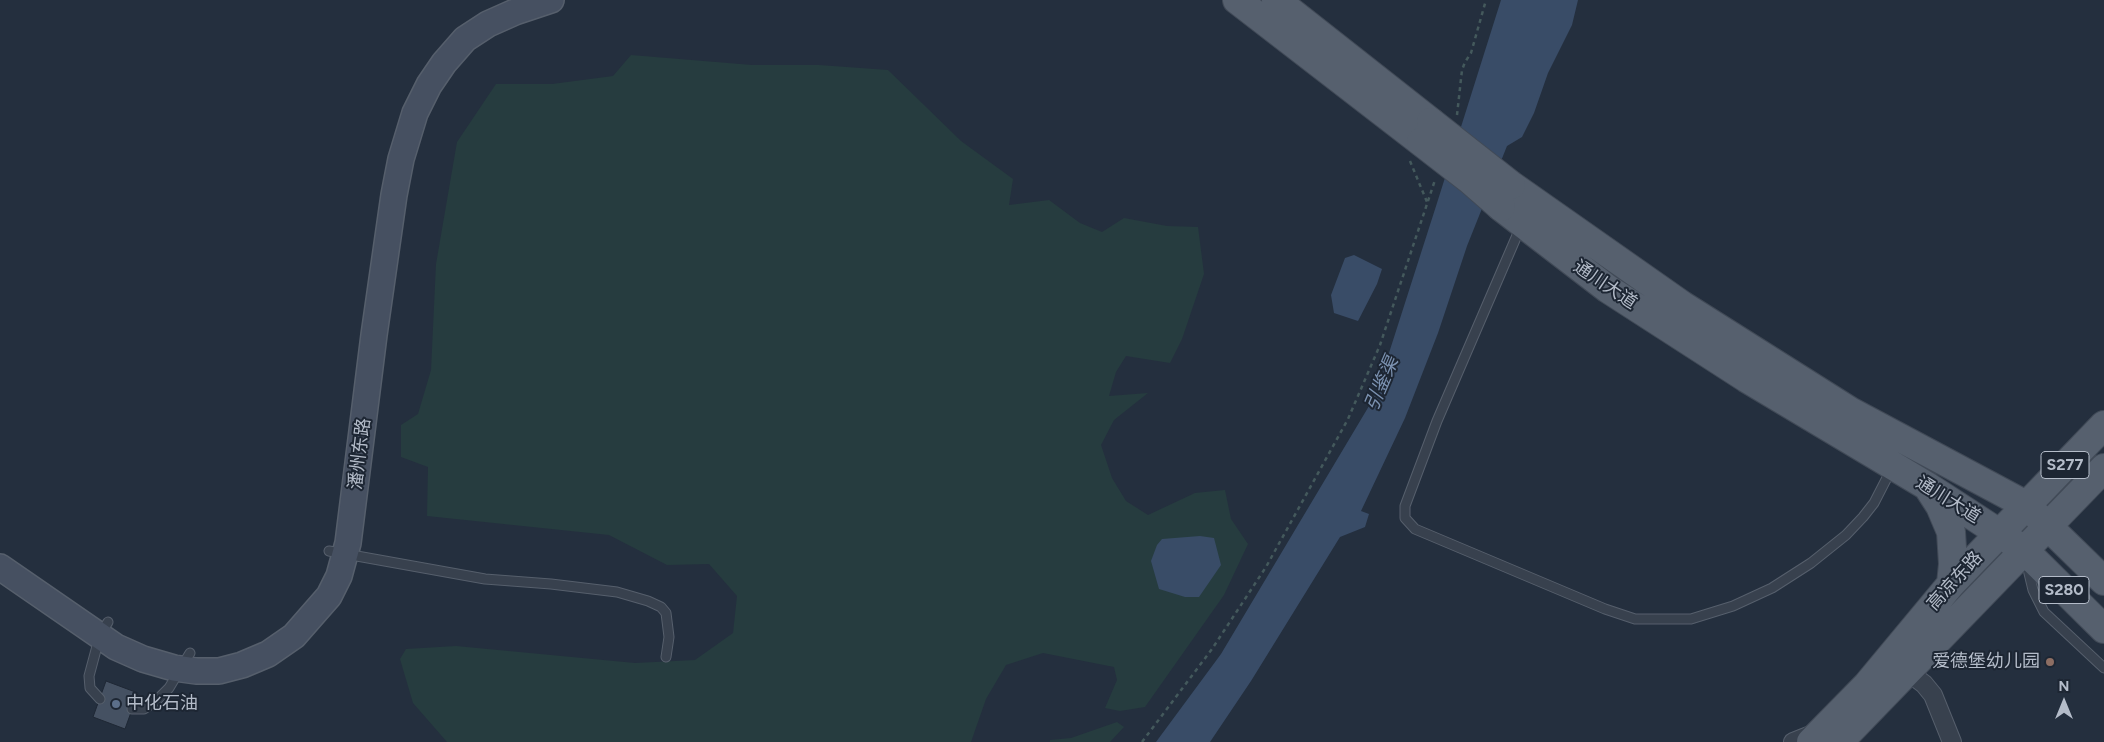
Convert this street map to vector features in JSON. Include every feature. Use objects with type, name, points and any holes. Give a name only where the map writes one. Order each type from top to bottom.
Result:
[{"type":"main road","name":"潘州东路","points":[[337,552],[338,509],[384,175],[399,113],[421,69],[451,31],[468,18],[506,0]]},
{"type":"main road","name":"潘州东路","points":[[0,567],[104,628],[121,631],[186,661],[205,655],[232,651],[255,643],[278,630],[299,611],[314,589],[324,566],[337,552],[353,510],[374,335],[394,195],[401,159],[415,112],[429,85],[444,63],[465,39],[488,24],[551,0]]},
{"type":"main road","name":"通川大道","points":[[1238,0],[1429,134]]},
{"type":"main road","name":"通川大道","points":[[1276,0],[1429,134],[1470,180],[1521,207],[1682,305],[1850,411],[2026,505]]},
{"type":"main road","name":"通川大道","points":[[1521,207],[1608,289],[1746,378],[1927,486],[1999,533]]},
{"type":"main road","name":"高凉东路","points":[[1824,738],[1875,691],[1951,584],[2104,425]]},
{"type":"main road","name":"高凉东路","points":[[1875,691],[1908,672],[2104,468]]},
{"type":"main road","points":[[1927,486],[1940,506],[1951,532],[1953,564],[1951,584]]},
{"type":"main road","name":"S280","points":[[2026,505],[2104,581]]},
{"type":"main road","name":"S280","points":[[1999,533],[2024,550],[2104,629]]},
{"type":"main road","name":"潘州东路","points":[[0,550],[46,578],[104,628]]},
{"type":"street","points":[[1908,672],[1924,684],[1933,695],[1952,742]]},
{"type":"street","points":[[1793,742],[1824,738]]},
{"type":"lane","points":[[1521,207],[1405,506],[1405,518],[1415,529],[1605,609],[1635,619],[1654,621],[1691,619],[1733,606],[1772,588],[1811,563],[1846,535],[1863,517],[1874,503],[1894,466]]},
{"type":"lane","points":[[2024,550],[2033,590],[2044,612],[2104,668]]},
{"type":"lane","points":[[337,552],[485,579],[617,592],[648,601],[661,607],[666,613],[670,636],[666,657]]},
{"type":"lane","points":[[100,699],[90,688],[89,676],[104,628]]},
{"type":"lane","points":[[132,709],[144,710],[156,701],[169,688],[186,661]]},
{"type":"path","points":[[1428,203],[1429,134],[1460,110],[1462,70],[1471,52],[1486,0]]},
{"type":"path","points":[[1142,742],[1212,649],[1266,567],[1348,419],[1380,345],[1437,174]]},
{"type":"green space","points":[[631,55],[752,65],[819,65],[888,70],[961,141],[1013,179],[1009,205],[1049,200],[1080,223],[1102,232],[1124,218],[1167,226],[1198,227],[1204,274],[1182,339],[1170,363],[1126,356],[1116,372],[1109,396],[1148,393],[1114,420],[1101,445],[1112,478],[1126,501],[1148,515],[1195,493],[1225,490],[1231,519],[1248,544],[1224,595],[1145,707],[1120,711],[1105,708],[1117,680],[1114,667],[1043,653],[1006,665],[986,699],[971,742],[447,742],[413,703],[400,659],[406,649],[456,646],[635,663],[695,660],[733,633],[737,596],[709,564],[667,565],[609,535],[427,516],[428,467],[401,457],[401,425],[418,414],[431,370],[436,264],[457,142],[496,84],[552,84],[613,76]]},
{"type":"green space","points":[[1117,722],[1124,727],[1110,742],[1050,742],[1050,740],[1071,738]]},
{"type":"water","name":"引鉴渠","points":[[1501,0],[1578,0],[1572,25],[1548,73],[1534,113],[1522,137],[1507,146],[1467,246],[1438,333],[1405,418],[1361,511],[1369,514],[1365,527],[1340,537],[1251,681],[1210,742],[1156,742],[1221,654],[1369,406],[1380,381]]},
{"type":"water","points":[[1354,255],[1382,269],[1377,284],[1358,321],[1334,313],[1331,295],[1345,258]]},
{"type":"water","points":[[1200,536],[1214,538],[1221,565],[1199,597],[1185,597],[1159,589],[1151,561],[1157,545],[1162,539]]},
{"type":"building","name":"中化石油","points":[[106,681],[138,693],[125,729],[93,717]]},
{"type":"place","name":"爱德堡幼儿园","points":[[2050,662]]},
{"type":"place","name":"中化石油","points":[[116,704]]}]
